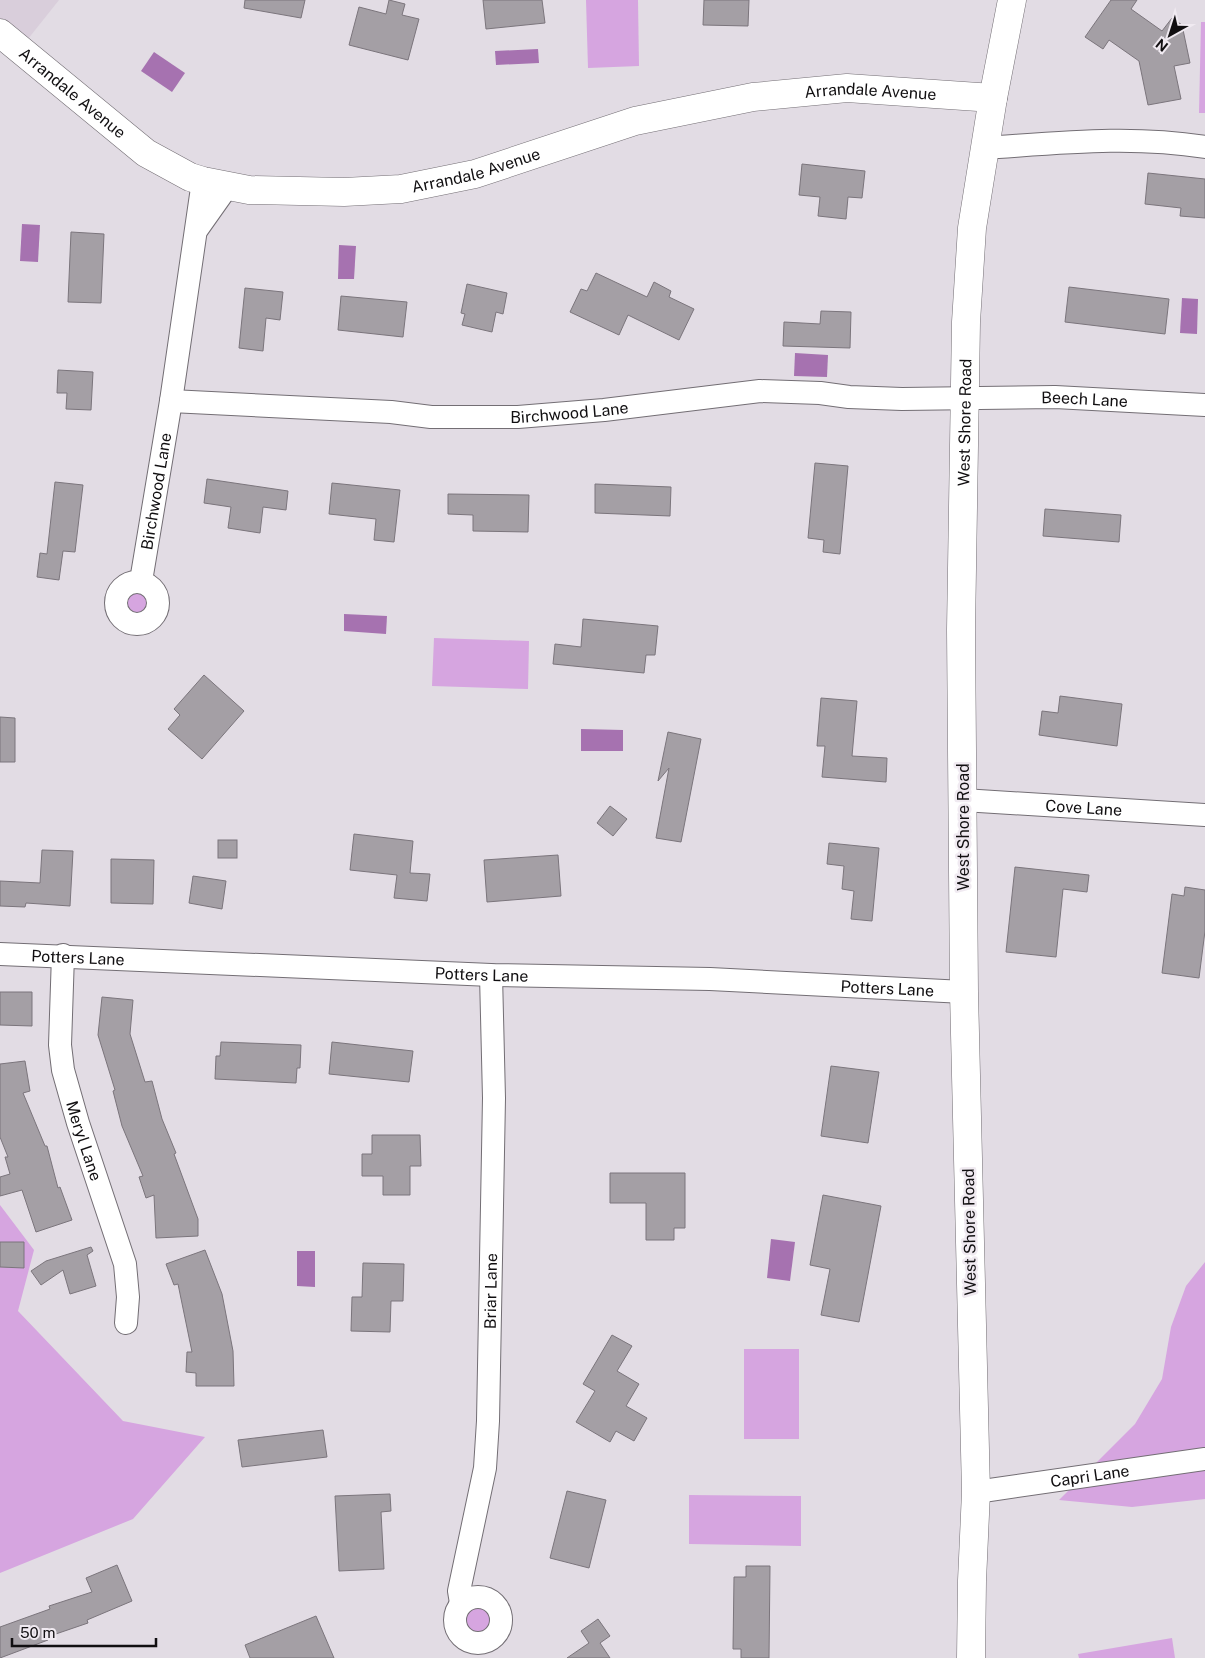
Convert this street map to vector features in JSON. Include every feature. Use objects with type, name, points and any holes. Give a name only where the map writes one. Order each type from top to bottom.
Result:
[{"type":"main road","name":"West Shore Road","points":[[971,1658],[976,1492],[964,992],[961,630],[966,322],[970,242],[993,98],[1012,0]]},
{"type":"main road","name":"Arrandale Avenue","points":[[0,33],[146,153],[190,177],[249,190],[344,192],[401,189],[475,174],[635,121],[753,97],[847,88],[993,98]]},
{"type":"street","points":[[985,148],[1113,139],[1174,142],[1205,147]]},
{"type":"street","name":"Birchwood Lane","points":[[141,581],[171,402],[196,231],[215,184]]},
{"type":"street","name":"Birchwood Lane","points":[[171,402],[391,412],[431,417],[518,417],[604,410],[760,391],[902,399],[966,398]]},
{"type":"street","name":"Beech Lane","points":[[966,398],[1055,397],[1205,405]]},
{"type":"street","name":"Cove Lane","points":[[963,800],[1205,815]]},
{"type":"street","name":"Potters Lane","points":[[0,954],[491,975],[710,979],[964,992]]},
{"type":"street","name":"Meryl Lane","points":[[63,956],[60,1045],[63,1070],[78,1123],[125,1264],[128,1297],[126,1323]]},
{"type":"street","name":"Briar Lane","points":[[461,1603],[459,1591],[485,1468],[488,1421],[494,1098],[491,975]]},
{"type":"street","name":"Capri Lane","points":[[976,1492],[1205,1459]]},
{"type":"shaded area","points":[[0,0],[59,0],[20,49],[0,33]]},
{"type":"shaded area","points":[[586,0],[638,0],[639,66],[588,68]]},
{"type":"shaded area","points":[[1201,22],[1205,22],[1205,113],[1199,113]]},
{"type":"shaded area","points":[[538,49],[539,63],[496,65],[495,51]]},
{"type":"shaded area","points":[[154,52],[185,73],[172,92],[141,71]]},
{"type":"shaded area","points":[[22,224],[40,225],[38,262],[20,261]]},
{"type":"shaded area","points":[[339,245],[356,246],[354,279],[338,279]]},
{"type":"shaded area","points":[[1182,298],[1198,299],[1197,334],[1180,333]]},
{"type":"shaded area","points":[[795,353],[828,355],[827,377],[794,376]]},
{"type":"shaded area","points":[[137,585],[150,590],[155,603],[150,616],[137,621],[124,616],[119,603],[124,590]]},
{"type":"shaded area","points":[[344,614],[387,616],[386,634],[344,631]]},
{"type":"shaded area","points":[[434,638],[529,641],[528,689],[432,686]]},
{"type":"shaded area","points":[[581,729],[623,730],[623,751],[581,751]]},
{"type":"shaded area","points":[[0,1205],[34,1250],[18,1311],[123,1421],[205,1437],[133,1519],[0,1573]]},
{"type":"shaded area","points":[[771,1239],[795,1242],[790,1281],[767,1278]]},
{"type":"shaded area","points":[[297,1251],[315,1251],[315,1287],[297,1286]]},
{"type":"shaded area","points":[[1205,1262],[1205,1499],[1132,1507],[1059,1500],[1135,1424],[1162,1379],[1171,1327],[1186,1286]]},
{"type":"shaded area","points":[[744,1349],[799,1349],[799,1439],[744,1439]]},
{"type":"shaded area","points":[[689,1495],[801,1496],[801,1546],[689,1544]]},
{"type":"shaded area","points":[[477,1602],[490,1607],[495,1620],[490,1633],[477,1638],[464,1633],[459,1620],[464,1607]]},
{"type":"shaded area","points":[[1172,1638],[1175,1658],[1079,1658],[1078,1654]]},
{"type":"building","points":[[245,0],[305,0],[301,18],[244,8]]},
{"type":"building","points":[[389,0],[405,4],[402,15],[419,19],[408,60],[349,45],[359,7],[386,14]]},
{"type":"building","points":[[483,0],[542,0],[545,23],[486,29]]},
{"type":"building","points":[[704,0],[749,0],[748,26],[703,25]]},
{"type":"building","points":[[1111,0],[1137,0],[1131,9],[1162,31],[1172,18],[1182,25],[1190,63],[1174,66],[1181,99],[1148,105],[1139,61],[1109,40],[1103,49],[1085,37]]},
{"type":"building","points":[[802,164],[865,171],[862,198],[848,197],[846,219],[818,216],[820,197],[799,195]]},
{"type":"building","points":[[1148,173],[1205,179],[1205,218],[1180,216],[1181,208],[1145,204]]},
{"type":"building","points":[[71,232],[104,234],[101,303],[68,302]]},
{"type":"building","points":[[596,273],[647,297],[654,282],[671,291],[669,297],[694,309],[679,340],[628,315],[619,335],[570,312],[581,289],[587,291]]},
{"type":"building","points":[[467,284],[507,293],[503,314],[496,312],[492,332],[462,325],[465,314],[461,313]]},
{"type":"building","points":[[1069,287],[1169,299],[1165,334],[1065,322]]},
{"type":"building","points":[[245,288],[283,292],[280,320],[266,318],[263,351],[239,348]]},
{"type":"building","points":[[341,296],[407,302],[403,337],[338,330]]},
{"type":"building","points":[[821,311],[851,312],[850,348],[783,346],[784,322],[820,324]]},
{"type":"building","points":[[58,370],[93,372],[91,410],[66,409],[67,393],[57,393]]},
{"type":"building","points":[[815,463],[848,466],[840,554],[823,552],[824,540],[808,538]]},
{"type":"building","points":[[207,479],[288,491],[286,510],[263,507],[260,533],[228,528],[231,507],[204,503]]},
{"type":"building","points":[[55,482],[83,485],[75,552],[63,551],[59,580],[37,577],[40,553],[47,554]]},
{"type":"building","points":[[332,483],[400,490],[394,542],[374,540],[376,519],[329,514]]},
{"type":"building","points":[[595,484],[671,487],[670,516],[595,513]]},
{"type":"building","points":[[448,494],[529,495],[528,532],[473,531],[473,515],[448,514]]},
{"type":"building","points":[[1045,509],[1121,515],[1119,542],[1043,536]]},
{"type":"building","points":[[583,619],[658,626],[655,655],[646,655],[644,673],[553,664],[555,644],[581,647]]},
{"type":"building","points":[[204,675],[244,711],[202,759],[168,729],[180,715],[174,709]]},
{"type":"building","points":[[1060,696],[1122,704],[1117,746],[1039,735],[1042,711],[1058,713]]},
{"type":"building","points":[[821,698],[857,701],[852,756],[887,758],[886,782],[822,777],[825,746],[817,746]]},
{"type":"building","points":[[0,717],[15,718],[15,762],[0,762]]},
{"type":"building","points":[[668,732],[701,739],[681,842],[656,838],[669,768],[658,781]]},
{"type":"building","points":[[610,806],[627,819],[613,836],[597,823]]},
{"type":"building","points":[[354,834],[413,841],[410,873],[430,874],[427,901],[394,898],[397,875],[350,870]]},
{"type":"building","points":[[218,840],[237,840],[237,858],[218,858]]},
{"type":"building","points":[[829,843],[879,848],[872,921],[851,919],[854,891],[842,889],[844,866],[827,864]]},
{"type":"building","points":[[42,850],[73,851],[70,906],[26,903],[25,907],[0,906],[0,881],[40,883]]},
{"type":"building","points":[[558,855],[561,896],[487,902],[484,860]]},
{"type":"building","points":[[111,859],[154,860],[153,904],[111,903]]},
{"type":"building","points":[[1015,867],[1089,875],[1087,892],[1063,889],[1056,957],[1006,952]]},
{"type":"building","points":[[193,876],[226,881],[222,909],[189,903]]},
{"type":"building","points":[[1185,887],[1205,890],[1205,931],[1199,978],[1162,973],[1172,894],[1184,896]]},
{"type":"building","points":[[0,992],[32,992],[32,1026],[0,1025]]},
{"type":"building","points":[[102,997],[133,1000],[130,1034],[145,1082],[152,1081],[162,1119],[176,1153],[174,1154],[198,1219],[198,1236],[156,1238],[154,1195],[146,1198],[139,1177],[143,1176],[122,1126],[113,1091],[115,1090],[98,1035]]},
{"type":"building","points":[[221,1042],[301,1045],[300,1068],[297,1068],[296,1083],[215,1079],[216,1056],[220,1056]]},
{"type":"building","points":[[332,1042],[413,1051],[409,1082],[329,1074]]},
{"type":"building","points":[[25,1061],[30,1091],[23,1093],[45,1146],[47,1146],[58,1188],[60,1187],[72,1220],[36,1232],[22,1190],[0,1196],[0,1177],[10,1174],[5,1157],[8,1157],[0,1137],[0,1064]]},
{"type":"building","points":[[831,1066],[879,1072],[868,1143],[821,1136]]},
{"type":"building","points":[[372,1135],[420,1135],[421,1166],[410,1166],[410,1195],[383,1195],[383,1176],[362,1176],[362,1154],[372,1154]]},
{"type":"building","points":[[610,1173],[685,1173],[685,1228],[674,1228],[674,1240],[646,1240],[646,1203],[610,1203]]},
{"type":"building","points":[[823,1195],[881,1206],[859,1322],[821,1315],[830,1269],[810,1265]]},
{"type":"building","points":[[0,1242],[24,1242],[24,1268],[0,1267]]},
{"type":"building","points":[[91,1247],[93,1251],[87,1255],[96,1286],[70,1294],[63,1270],[41,1285],[31,1271],[46,1261]]},
{"type":"building","points":[[205,1250],[222,1294],[233,1351],[234,1386],[196,1386],[196,1373],[186,1372],[187,1352],[192,1352],[178,1284],[174,1285],[166,1264]]},
{"type":"building","points":[[363,1263],[404,1264],[403,1301],[391,1301],[390,1332],[351,1331],[352,1297],[362,1297]]},
{"type":"building","points":[[612,1335],[632,1346],[617,1371],[639,1384],[626,1406],[647,1418],[634,1441],[616,1431],[610,1442],[576,1422],[595,1391],[583,1384]]},
{"type":"building","points":[[323,1430],[327,1457],[242,1467],[238,1440]]},
{"type":"building","points":[[567,1491],[606,1500],[589,1568],[550,1558]]},
{"type":"building","points":[[390,1494],[391,1511],[381,1512],[384,1569],[339,1571],[335,1496]]},
{"type":"building","points":[[117,1565],[132,1601],[87,1620],[88,1623],[47,1637],[48,1640],[0,1658],[0,1627],[50,1609],[49,1606],[92,1592],[86,1578]]},
{"type":"building","points":[[746,1566],[770,1566],[769,1658],[741,1658],[741,1649],[733,1649],[734,1577],[746,1577]]},
{"type":"building","points":[[316,1616],[334,1658],[250,1658],[245,1645]]},
{"type":"building","points":[[598,1619],[610,1636],[600,1643],[610,1658],[567,1658],[589,1643],[581,1631]]}]
